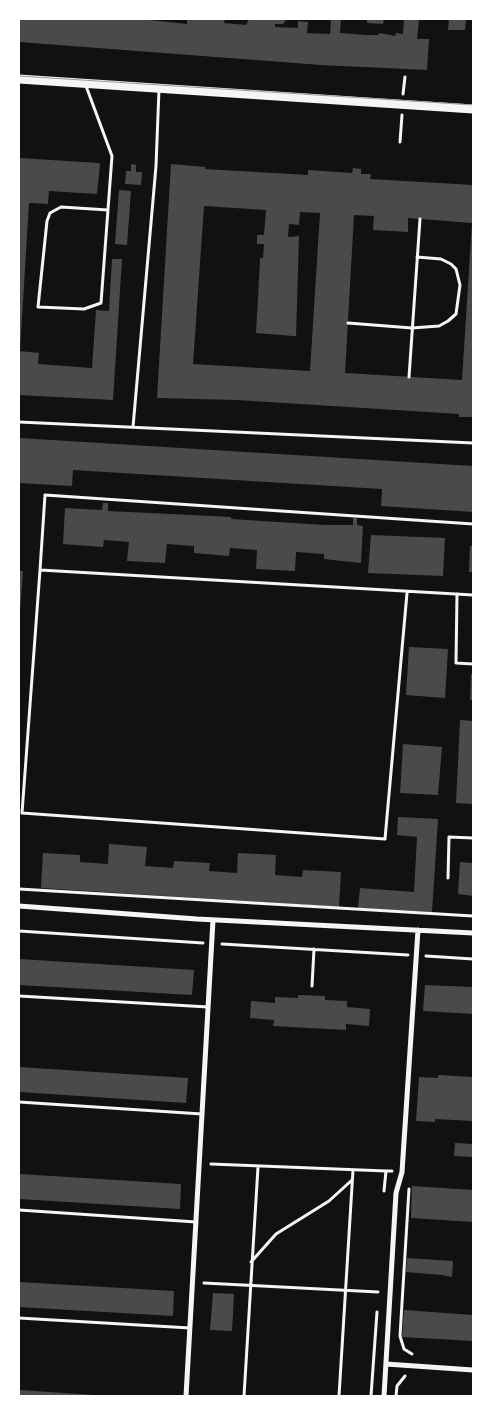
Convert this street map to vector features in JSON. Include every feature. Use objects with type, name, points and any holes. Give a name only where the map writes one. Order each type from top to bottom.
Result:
[{"type":"street","points":[[19,79],[473,109]]},
{"type":"street","points":[[19,906],[214,920],[473,933]]},
{"type":"street","points":[[186,1396],[214,920]]},
{"type":"street","points":[[384,1396],[396,1193],[402,1172],[418,930]]},
{"type":"street","points":[[386,1364],[473,1370]]},
{"type":"lane","points":[[85,83],[112,156],[108,210],[101,302],[84,309],[38,306],[47,221],[50,214],[61,207],[108,210]]},
{"type":"lane","points":[[133,427],[156,166],[159,88]]},
{"type":"lane","points":[[19,422],[473,443]]},
{"type":"lane","points":[[406,592],[385,839],[22,813],[45,495],[473,524]]},
{"type":"lane","points":[[40,570],[473,595]]},
{"type":"lane","points":[[457,594],[456,663],[473,664]]},
{"type":"lane","points":[[448,878],[449,837],[473,838]]},
{"type":"lane","points":[[19,996],[209,1007]]},
{"type":"lane","points":[[19,1102],[202,1114]]},
{"type":"lane","points":[[19,1210],[196,1222]]},
{"type":"lane","points":[[19,1318],[190,1328]]},
{"type":"path","points":[[409,377],[420,219]]},
{"type":"path","points":[[348,323],[412,328],[439,326],[456,314],[460,285],[456,269],[441,259],[417,257]]},
{"type":"path","points":[[19,889],[473,916]]},
{"type":"path","points":[[19,931],[473,959]]},
{"type":"path","points":[[312,986],[314,949]]},
{"type":"path","points":[[211,1164],[386,1171]]},
{"type":"path","points":[[244,1396],[258,1166]]},
{"type":"path","points":[[339,1396],[353,1170]]},
{"type":"path","points":[[252,1262],[276,1234],[329,1202],[353,1180]]},
{"type":"path","points":[[204,1283],[378,1292]]},
{"type":"building","points":[[19,19],[140,19],[187,24],[187,19],[225,19],[224,23],[246,25],[249,19],[287,19],[283,24],[275,24],[275,27],[298,28],[298,21],[308,22],[307,33],[330,34],[331,19],[341,19],[340,33],[379,35],[379,33],[396,36],[395,33],[403,34],[404,19],[419,19],[417,39],[429,39],[427,70],[321,65],[19,42]]},
{"type":"building","points":[[367,19],[384,19],[383,24],[367,23]]},
{"type":"building","points":[[449,19],[466,19],[465,30],[448,30]]},
{"type":"building","points":[[19,158],[100,164],[97,194],[49,191],[48,204],[29,203],[20,351]]},
{"type":"building","points":[[131,164],[136,165],[136,172],[142,172],[141,185],[125,184],[126,171],[131,171]]},
{"type":"building","points":[[171,164],[205,167],[205,169],[308,175],[308,170],[352,173],[353,168],[361,169],[361,174],[371,174],[370,179],[473,185],[473,417],[459,417],[459,414],[237,400],[157,398]],"holes":[[[204,206],[266,210],[264,235],[257,235],[257,244],[264,244],[263,258],[260,258],[256,333],[293,336],[296,336],[299,236],[288,237],[289,224],[299,225],[300,212],[320,213],[310,371],[193,364]],[[354,215],[374,216],[373,230],[408,232],[408,218],[472,223],[462,380],[345,373]]]},
{"type":"building","points":[[119,190],[131,191],[127,245],[115,244]]},
{"type":"building","points":[[112,259],[122,259],[113,400],[19,395],[19,351],[39,353],[38,364],[92,368],[96,310],[109,311]]},
{"type":"building","points":[[19,438],[473,466],[473,512],[381,506],[382,489],[73,470],[72,486],[19,483]]},
{"type":"building","points":[[103,503],[108,503],[108,511],[231,517],[231,519],[325,525],[353,525],[353,518],[357,518],[357,525],[363,526],[361,563],[324,559],[324,554],[296,552],[295,571],[256,569],[257,550],[230,548],[229,556],[194,553],[194,546],[167,544],[165,563],[127,561],[129,542],[104,540],[103,547],[63,544],[65,508],[102,510]]},
{"type":"building","points":[[371,535],[445,538],[443,576],[368,573]]},
{"type":"building","points":[[470,546],[473,546],[473,572],[469,572]]},
{"type":"building","points":[[19,571],[23,571],[20,612],[19,612]]},
{"type":"building","points":[[409,647],[448,649],[445,698],[406,695]]},
{"type":"building","points":[[471,674],[473,674],[473,700],[470,700]]},
{"type":"building","points":[[460,720],[473,721],[473,804],[456,803]]},
{"type":"building","points":[[403,744],[442,747],[438,795],[400,793]]},
{"type":"building","points":[[398,817],[438,819],[432,912],[358,908],[360,888],[414,892],[417,837],[397,835]]},
{"type":"building","points":[[109,844],[147,847],[145,866],[173,868],[174,861],[210,863],[209,871],[237,873],[238,853],[276,855],[275,875],[302,877],[303,870],[341,872],[339,907],[41,888],[43,853],[80,855],[80,862],[108,864]]},
{"type":"building","points":[[460,862],[473,863],[473,896],[458,894]]},
{"type":"building","points":[[19,959],[194,970],[192,995],[19,985]]},
{"type":"building","points":[[425,985],[473,987],[473,1014],[423,1011]]},
{"type":"building","points":[[298,995],[325,996],[325,1000],[347,1001],[347,1007],[370,1009],[369,1026],[346,1024],[346,1030],[273,1026],[274,1020],[250,1018],[251,1001],[275,1003],[275,997],[298,998]]},
{"type":"building","points":[[19,1067],[188,1078],[186,1103],[19,1092]]},
{"type":"building","points":[[438,1075],[473,1077],[473,1121],[435,1119],[435,1122],[416,1121],[419,1077],[438,1078]]},
{"type":"building","points":[[455,1143],[473,1144],[473,1157],[454,1156]]},
{"type":"building","points":[[19,1174],[181,1184],[180,1209],[19,1199]]},
{"type":"building","points":[[412,1186],[473,1190],[473,1222],[411,1218]]},
{"type":"building","points":[[407,1258],[453,1261],[452,1277],[406,1272]]},
{"type":"building","points":[[19,1282],[174,1291],[173,1316],[19,1307]]},
{"type":"building","points":[[213,1293],[234,1294],[232,1331],[210,1330]]},
{"type":"building","points":[[404,1310],[473,1315],[473,1341],[402,1337]]},
{"type":"building","points":[[19,1390],[95,1395],[95,1396],[19,1396]]},
{"type":"tram line","points":[[19,76],[473,105]]}]
